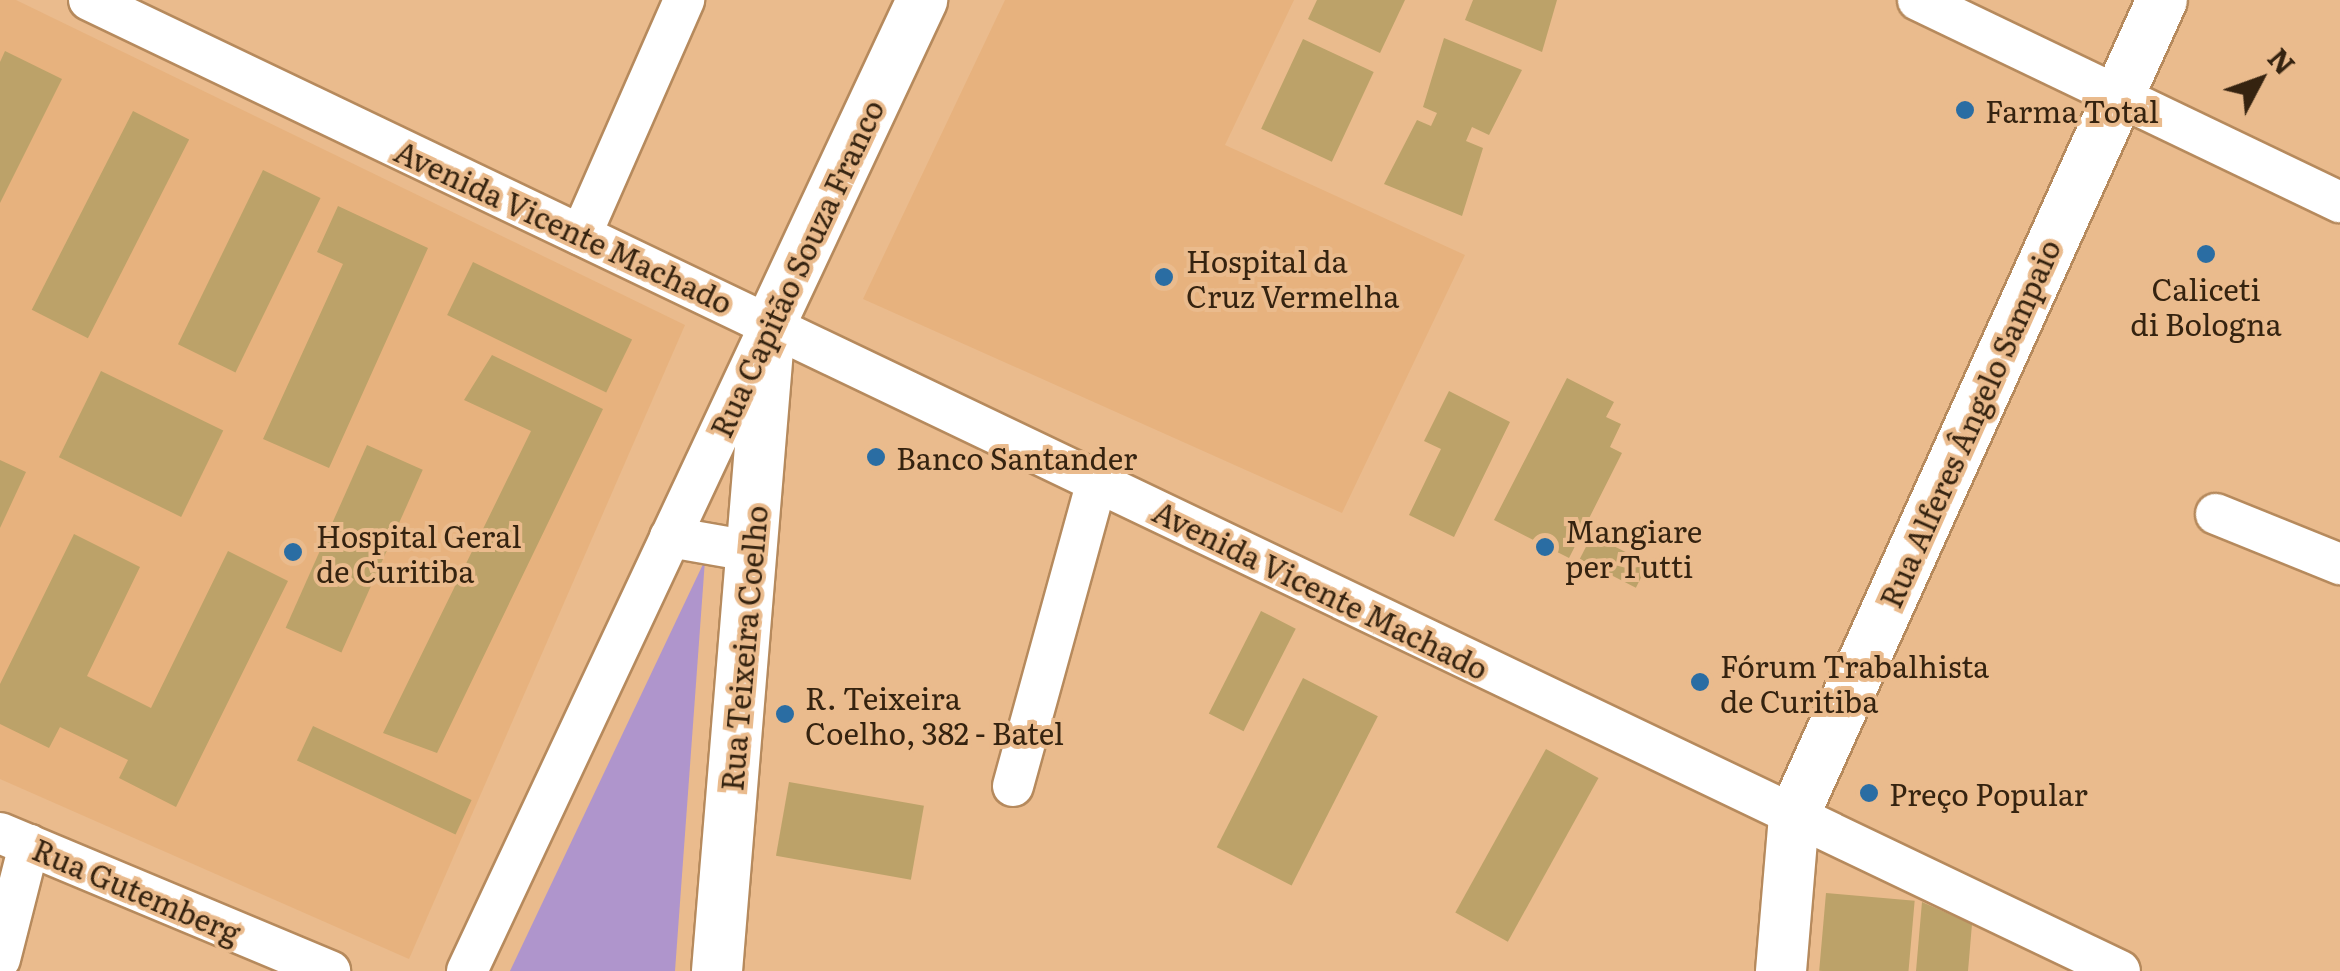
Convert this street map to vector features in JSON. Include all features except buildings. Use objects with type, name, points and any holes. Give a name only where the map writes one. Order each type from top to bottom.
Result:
[{"type":"main road","name":"Rua Capitão Souza Franco","points":[[770,325],[922,0]]},
{"type":"main road","name":"Rua Alferes Ângelo Sampaio","points":[[1781,971],[1794,815],[2115,94],[2162,0]]},
{"type":"main road","name":"Rua Teixeira Coelho","points":[[717,971],[770,325]]},
{"type":"street","name":"Avenida Vicente Machado","points":[[89,0],[2120,971]]},
{"type":"street","points":[[581,235],[684,0]]},
{"type":"street","points":[[1918,0],[2340,202]]},
{"type":"street","name":"Rua Capitão Souza Franco","points":[[467,971],[770,325]]},
{"type":"street","points":[[1013,786],[1096,482]]},
{"type":"street","points":[[2216,514],[2340,564]]},
{"type":"street","points":[[670,537],[750,551]]},
{"type":"street","points":[[0,959],[14,839]]},
{"type":"street","name":"Rua Gutemberg","points":[[14,839],[330,971]]},
{"type":"shaded area","name":"Hospital Geral de Curitiba","points":[[0,0],[16,0],[685,325],[409,959],[0,779]]},
{"type":"shaded area","name":"Hospital da Cruz Vermelha","points":[[1005,0],[1294,0],[1225,145],[1465,255],[1342,513],[863,299]]},
{"type":"shaded area","points":[[705,560],[675,971],[510,971]]},
{"type":"place","name":"Farma Total","points":[[1965,110]]},
{"type":"place","name":"Caliceti di Bologna","points":[[2206,254]]},
{"type":"place","name":"Hospital da Cruz Vermelha","points":[[1164,277]]},
{"type":"place","name":"Banco Santander","points":[[876,457]]},
{"type":"place","name":"Mangiare per Tutti","points":[[1545,547]]},
{"type":"place","name":"Hospital Geral de Curitiba","points":[[293,552]]},
{"type":"place","name":"Fórum Trabalhista de Curitiba","points":[[1700,682]]},
{"type":"place","name":"R. Teixeira Coelho, 382 - Batel","points":[[785,714]]},
{"type":"place","name":"Preço Popular","points":[[1869,793]]}]
